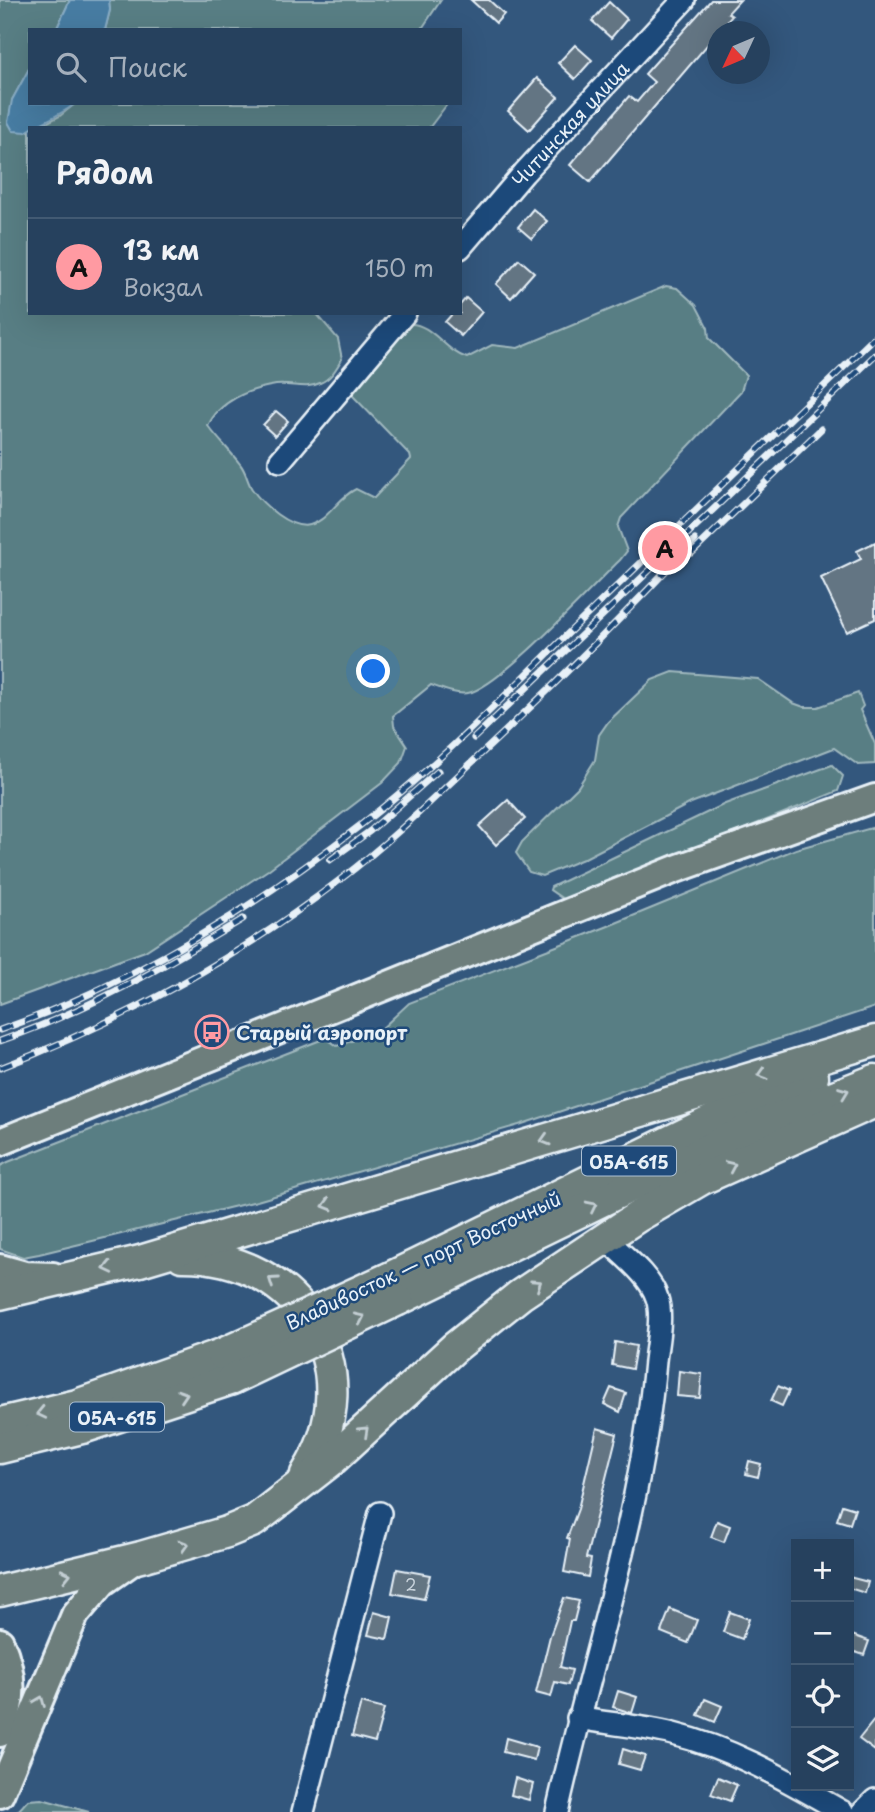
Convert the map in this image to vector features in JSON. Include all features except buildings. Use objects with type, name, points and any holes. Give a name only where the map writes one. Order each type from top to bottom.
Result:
[{"type":"highway","points":[[0,1294],[140,1261],[875,1041]]},
{"type":"highway","name":"Владивосток — порт Восточный","points":[[393,1290],[738,1108],[875,1052]]},
{"type":"highway","name":"Владивосток — порт Восточный","points":[[0,1448],[82,1428],[227,1367],[745,1131],[875,1080]]},
{"type":"highway","points":[[0,1591],[141,1557],[227,1532],[254,1521],[331,1461],[464,1340],[520,1295],[605,1238],[702,1179],[875,1102]]},
{"type":"highway","points":[[140,1261],[205,1256],[251,1268],[290,1294],[318,1332],[331,1376],[332,1397],[328,1429],[316,1459],[304,1477],[274,1506]]},
{"type":"highway","name":"Владивосток — порт Восточный","points":[[0,1423],[227,1367]]},
{"type":"main road","points":[[0,1142],[676,869],[875,798]]},
{"type":"main road","points":[[0,1268],[25,1275],[75,1276]]},
{"type":"main road","points":[[0,1794],[75,1615],[103,1582],[141,1557]]},
{"type":"main road","points":[[0,1642],[9,1663],[12,1684],[10,1704],[0,1733]]},
{"type":"street","name":"Читинская улица","points":[[462,246],[524,173],[684,0]]},
{"type":"street","points":[[280,461],[403,315]]},
{"type":"street","points":[[557,1812],[620,1553],[651,1405],[658,1324],[657,1298],[645,1278],[605,1238]]},
{"type":"street","points":[[303,1812],[380,1513]]},
{"type":"street","points":[[578,1718],[671,1734],[723,1749],[764,1768],[843,1812]]},
{"type":"street","points":[[863,1812],[875,1800]]},
{"type":"green space","points":[[0,0],[70,0],[57,28],[28,28],[28,71],[12,100],[26,132],[28,131],[28,315],[318,315],[338,339],[342,359],[333,373],[315,385],[276,385],[246,393],[227,403],[208,426],[242,467],[257,495],[285,520],[302,526],[317,522],[356,489],[374,498],[411,459],[352,395],[410,324],[425,328],[459,355],[467,358],[492,345],[518,348],[666,286],[677,288],[696,305],[708,328],[709,338],[746,375],[741,391],[621,518],[618,527],[627,551],[546,634],[483,687],[463,693],[431,685],[393,716],[394,726],[407,746],[401,763],[382,783],[268,870],[145,951],[0,1004]]},
{"type":"green space","points":[[109,0],[441,0],[422,28],[106,28],[110,10]]},
{"type":"green space","points":[[74,105],[446,105],[431,126],[40,126],[60,116]]},
{"type":"green space","points":[[673,672],[758,679],[793,703],[804,707],[818,707],[858,693],[863,706],[860,710],[875,744],[875,764],[858,765],[834,748],[691,803],[583,859],[542,876],[529,872],[516,853],[522,842],[578,787],[595,760],[599,735],[608,722],[652,680]]},
{"type":"green space","points":[[832,765],[843,776],[838,791],[566,901],[550,890],[551,887],[725,804]]},
{"type":"green space","points":[[875,827],[875,1007],[519,1125],[257,1201],[23,1257],[0,1249],[0,1166],[8,1162],[326,1038],[337,1046],[378,1032],[409,1003],[606,927],[796,849]]},
{"type":"green space","points":[[42,1799],[89,1812],[17,1812],[28,1800]]},
{"type":"water","points":[[70,0],[109,0],[110,10],[106,28],[57,28]]},
{"type":"water","points":[[28,71],[28,105],[73,105],[36,126],[28,126],[26,132],[13,131],[8,122],[12,100]]},
{"type":"railway","points":[[0,1030],[96,991],[189,942],[278,885],[362,824],[422,774],[479,721],[875,337]]},
{"type":"railway","points":[[474,738],[875,355]]},
{"type":"railway","points":[[692,553],[821,429]]},
{"type":"railway","points":[[0,1068],[90,1030],[177,986],[261,936],[341,879],[406,825],[526,712],[695,540]]},
{"type":"railway","points":[[330,860],[370,831],[438,771]]},
{"type":"railway","points":[[0,1041],[95,1002],[243,919]]},
{"type":"place","name":"13 км","points":[[665,548]]},
{"type":"place","name":"Старый аэропорт","points":[[212,1032]]}]
